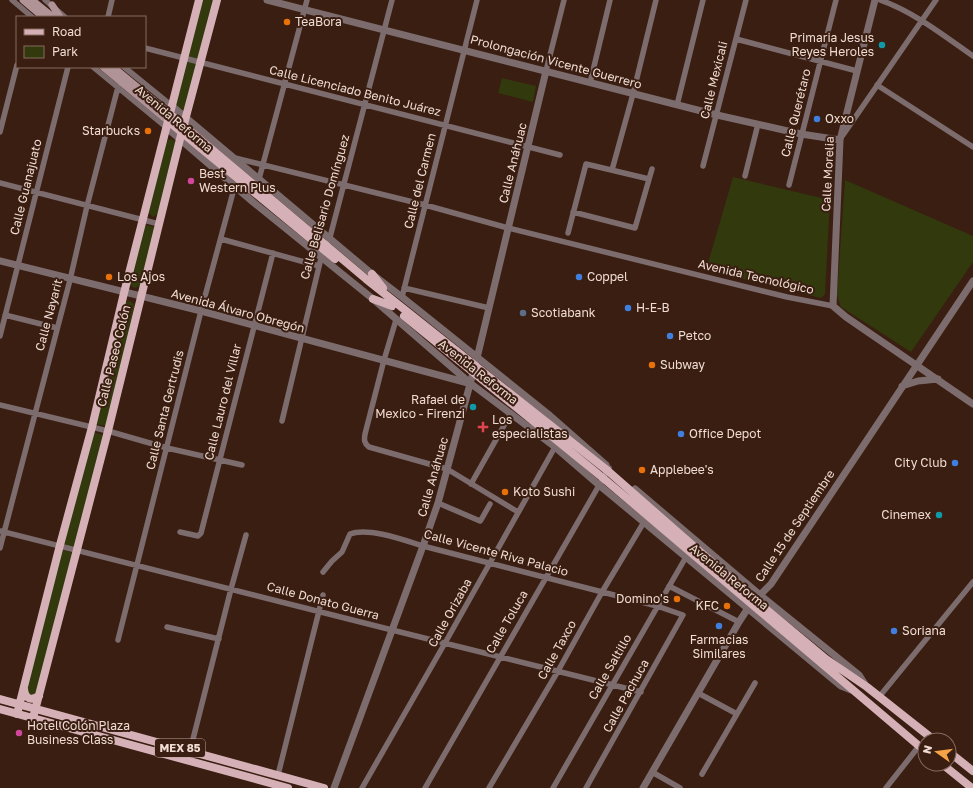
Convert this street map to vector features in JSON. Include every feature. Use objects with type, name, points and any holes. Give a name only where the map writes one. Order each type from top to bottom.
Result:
[{"type":"main road","points":[[23,0],[42,16]]},
{"type":"main road","points":[[32,0],[52,16]]},
{"type":"main road","name":"Calle Paseo Colón","points":[[17,714],[92,427],[124,293],[199,0]]},
{"type":"main road","name":"Calle Paseo Colón","points":[[33,718],[108,431],[183,129],[217,0]]},
{"type":"main road","points":[[52,5],[59,16]]},
{"type":"main road","name":"Avenida Reforma","points":[[104,68],[169,117]]},
{"type":"main road","name":"Avenida Reforma","points":[[114,68],[183,129],[325,248],[474,365],[753,602],[852,690],[917,745]]},
{"type":"main road","points":[[372,274],[392,302]]},
{"type":"main road","points":[[373,299],[392,302]]},
{"type":"main road","name":"Avenida Reforma","points":[[474,365],[546,432],[605,476]]},
{"type":"main road","points":[[546,432],[555,447]]},
{"type":"main road","name":"Avenida Reforma","points":[[753,602],[924,732]]},
{"type":"main road","points":[[24,689],[25,696],[28,698],[34,699],[39,696]]},
{"type":"main road","name":"MEX 85","points":[[0,699],[324,788]]},
{"type":"main road","name":"MEX 85","points":[[0,709],[288,788]]},
{"type":"main road","points":[[957,759],[973,772]]},
{"type":"main road","points":[[952,772],[972,788]]},
{"type":"street","points":[[12,0],[30,16]]},
{"type":"street","points":[[45,0],[64,16]]},
{"type":"street","points":[[108,16],[112,0]]},
{"type":"street","name":"Prolongación Vicente Guerrero","points":[[267,0],[717,115],[801,134],[840,140]]},
{"type":"street","points":[[259,179],[306,0]]},
{"type":"street","name":"Calle Belisario Domínguez","points":[[282,420],[319,266],[344,184],[392,0]]},
{"type":"street","name":"Calle del Carmen","points":[[402,297],[463,50],[477,0]]},
{"type":"street","name":"Calle Anáhuac","points":[[334,788],[438,503],[489,308],[564,0]]},
{"type":"street","points":[[590,83],[610,0]]},
{"type":"street","points":[[612,170],[633,94],[656,0]]},
{"type":"street","points":[[677,105],[703,0]]},
{"type":"street","name":"Calle Mexicali","points":[[703,166],[746,0]]},
{"type":"street","name":"Calle Querétaro","points":[[789,185],[836,0]]},
{"type":"street","name":"Calle Morelia","points":[[833,306],[840,140],[875,0]]},
{"type":"street","points":[[880,0],[899,8],[922,21],[973,56]]},
{"type":"street","points":[[840,140],[936,0]]},
{"type":"street","points":[[736,39],[857,71]]},
{"type":"street","name":"Calle Licenciado Benito Juárez","points":[[146,48],[560,155]]},
{"type":"street","points":[[0,132],[16,68]]},
{"type":"street","name":"Calle Guanajuato","points":[[0,336],[68,68]]},
{"type":"street","name":"Avenida Reforma","points":[[94,68],[118,87],[169,117]]},
{"type":"street","name":"Avenida Reforma","points":[[125,68],[169,117],[183,129],[235,185],[325,248],[372,274],[402,297],[474,365]]},
{"type":"street","points":[[877,85],[973,147]]},
{"type":"street","name":"Calle Nayarit","points":[[0,548],[2,531],[58,328],[87,206],[118,87]]},
{"type":"street","points":[[745,176],[758,124]]},
{"type":"street","name":"Avenida Reforma","points":[[183,129],[233,157],[259,179],[373,299],[470,383],[555,447],[605,476],[644,522],[686,558],[753,602]]},
{"type":"street","name":"Avenida Tecnológico","points":[[233,157],[344,184],[508,228],[787,297],[833,306],[846,317],[973,404]]},
{"type":"street","points":[[568,233],[586,164],[649,179]]},
{"type":"street","points":[[574,212],[635,228],[652,169]]},
{"type":"street","points":[[0,183],[159,224]]},
{"type":"street","name":"Calle Santa Gertrudis","points":[[118,640],[201,311],[235,185]]},
{"type":"street","points":[[221,239],[319,266]]},
{"type":"street","name":"Calle Lauro del Villar","points":[[180,532],[198,536],[201,533],[273,253]]},
{"type":"street","name":"Avenida Álvaro Obregón","points":[[0,262],[201,311],[470,383]]},
{"type":"street","name":"Calle 15 de Septiembre","points":[[643,788],[739,622],[753,602],[771,584],[973,281]]},
{"type":"street","points":[[404,288],[489,308]]},
{"type":"street","points":[[5,316],[58,328]]},
{"type":"street","points":[[396,320],[384,360],[364,440],[365,444],[369,447],[447,469],[518,512]]},
{"type":"street","points":[[902,386],[918,381],[938,379]]},
{"type":"street","points":[[0,405],[108,431],[167,448],[242,465]]},
{"type":"street","points":[[471,484],[511,413]]},
{"type":"street","name":"Calle Orizaba","points":[[362,788],[555,447]]},
{"type":"street","name":"Calle Toluca","points":[[425,788],[605,476]]},
{"type":"street","points":[[438,503],[480,520],[482,520],[490,504]]},
{"type":"street","name":"Calle Taxco","points":[[489,788],[644,522]]},
{"type":"street","name":"Calle Donato Guerra","points":[[2,531],[641,692]]},
{"type":"street","name":"Calle Vicente Riva Palacio","points":[[324,572],[332,561],[342,552],[350,534],[357,531],[395,537],[423,546],[657,606],[683,615]]},
{"type":"street","points":[[190,751],[231,588],[246,535]]},
{"type":"street","name":"Calle Saltillo","points":[[553,788],[686,558]]},
{"type":"street","points":[[879,697],[973,582]]},
{"type":"street","points":[[669,586],[739,622]]},
{"type":"street","points":[[278,775],[323,595]]},
{"type":"street","name":"Calle Pachuca","points":[[586,788],[683,615]]},
{"type":"street","points":[[167,627],[219,639]]},
{"type":"street","points":[[702,774],[755,683]]},
{"type":"street","points":[[698,693],[737,714]]},
{"type":"street","points":[[886,788],[917,754]]},
{"type":"street","points":[[652,772],[680,788]]},
{"type":"green space","points":[[203,0],[215,0],[187,113],[176,105]]},
{"type":"green space","points":[[502,78],[536,86],[533,102],[498,93]]},
{"type":"green space","points":[[170,139],[174,140],[176,143],[158,214],[153,217],[148,212],[166,141]]},
{"type":"green space","points":[[733,177],[830,200],[825,294],[821,298],[706,270]]},
{"type":"green space","points":[[845,180],[973,236],[973,262],[911,352],[841,307],[837,295]]},
{"type":"green space","points":[[145,225],[155,227],[141,284],[134,288],[130,282]]},
{"type":"green space","points":[[130,301],[134,304],[134,308],[106,426],[95,424],[124,305],[126,302]]},
{"type":"green space","points":[[93,432],[103,435],[75,548],[63,544]]},
{"type":"green space","points":[[62,550],[74,553],[39,689],[34,697],[27,695],[26,685]]},
{"type":"place","name":"TeaBora","points":[[287,22]]},
{"type":"place","name":"Primaria Jesus Reyes Heroles","points":[[882,45]]},
{"type":"place","name":"Oxxo","points":[[817,119]]},
{"type":"place","name":"Starbucks","points":[[148,131]]},
{"type":"place","name":"Best Western Plus","points":[[191,181]]},
{"type":"place","name":"Los Ajos","points":[[109,277]]},
{"type":"place","name":"Coppel","points":[[579,277]]},
{"type":"place","name":"H-E-B","points":[[628,308]]},
{"type":"place","name":"Scotiabank","points":[[523,313]]},
{"type":"place","name":"Petco","points":[[670,336]]},
{"type":"place","name":"Subway","points":[[652,365]]},
{"type":"place","name":"Rafael de Mexico - Firenzi","points":[[473,407]]},
{"type":"place","name":"Los especialistas","points":[[483,427]]},
{"type":"place","name":"Office Depot","points":[[681,434]]},
{"type":"place","name":"City Club","points":[[955,463]]},
{"type":"place","name":"Applebee's","points":[[642,470]]},
{"type":"place","name":"Koto Sushi","points":[[505,492]]},
{"type":"place","name":"Cinemex","points":[[939,515]]},
{"type":"place","name":"Domino's","points":[[677,599]]},
{"type":"place","name":"KFC","points":[[727,606]]},
{"type":"place","name":"Farmacias Similares","points":[[719,626]]},
{"type":"place","name":"Soriana","points":[[894,631]]},
{"type":"place","name":"Hotel Colón Plaza Business Class","points":[[19,733]]}]
